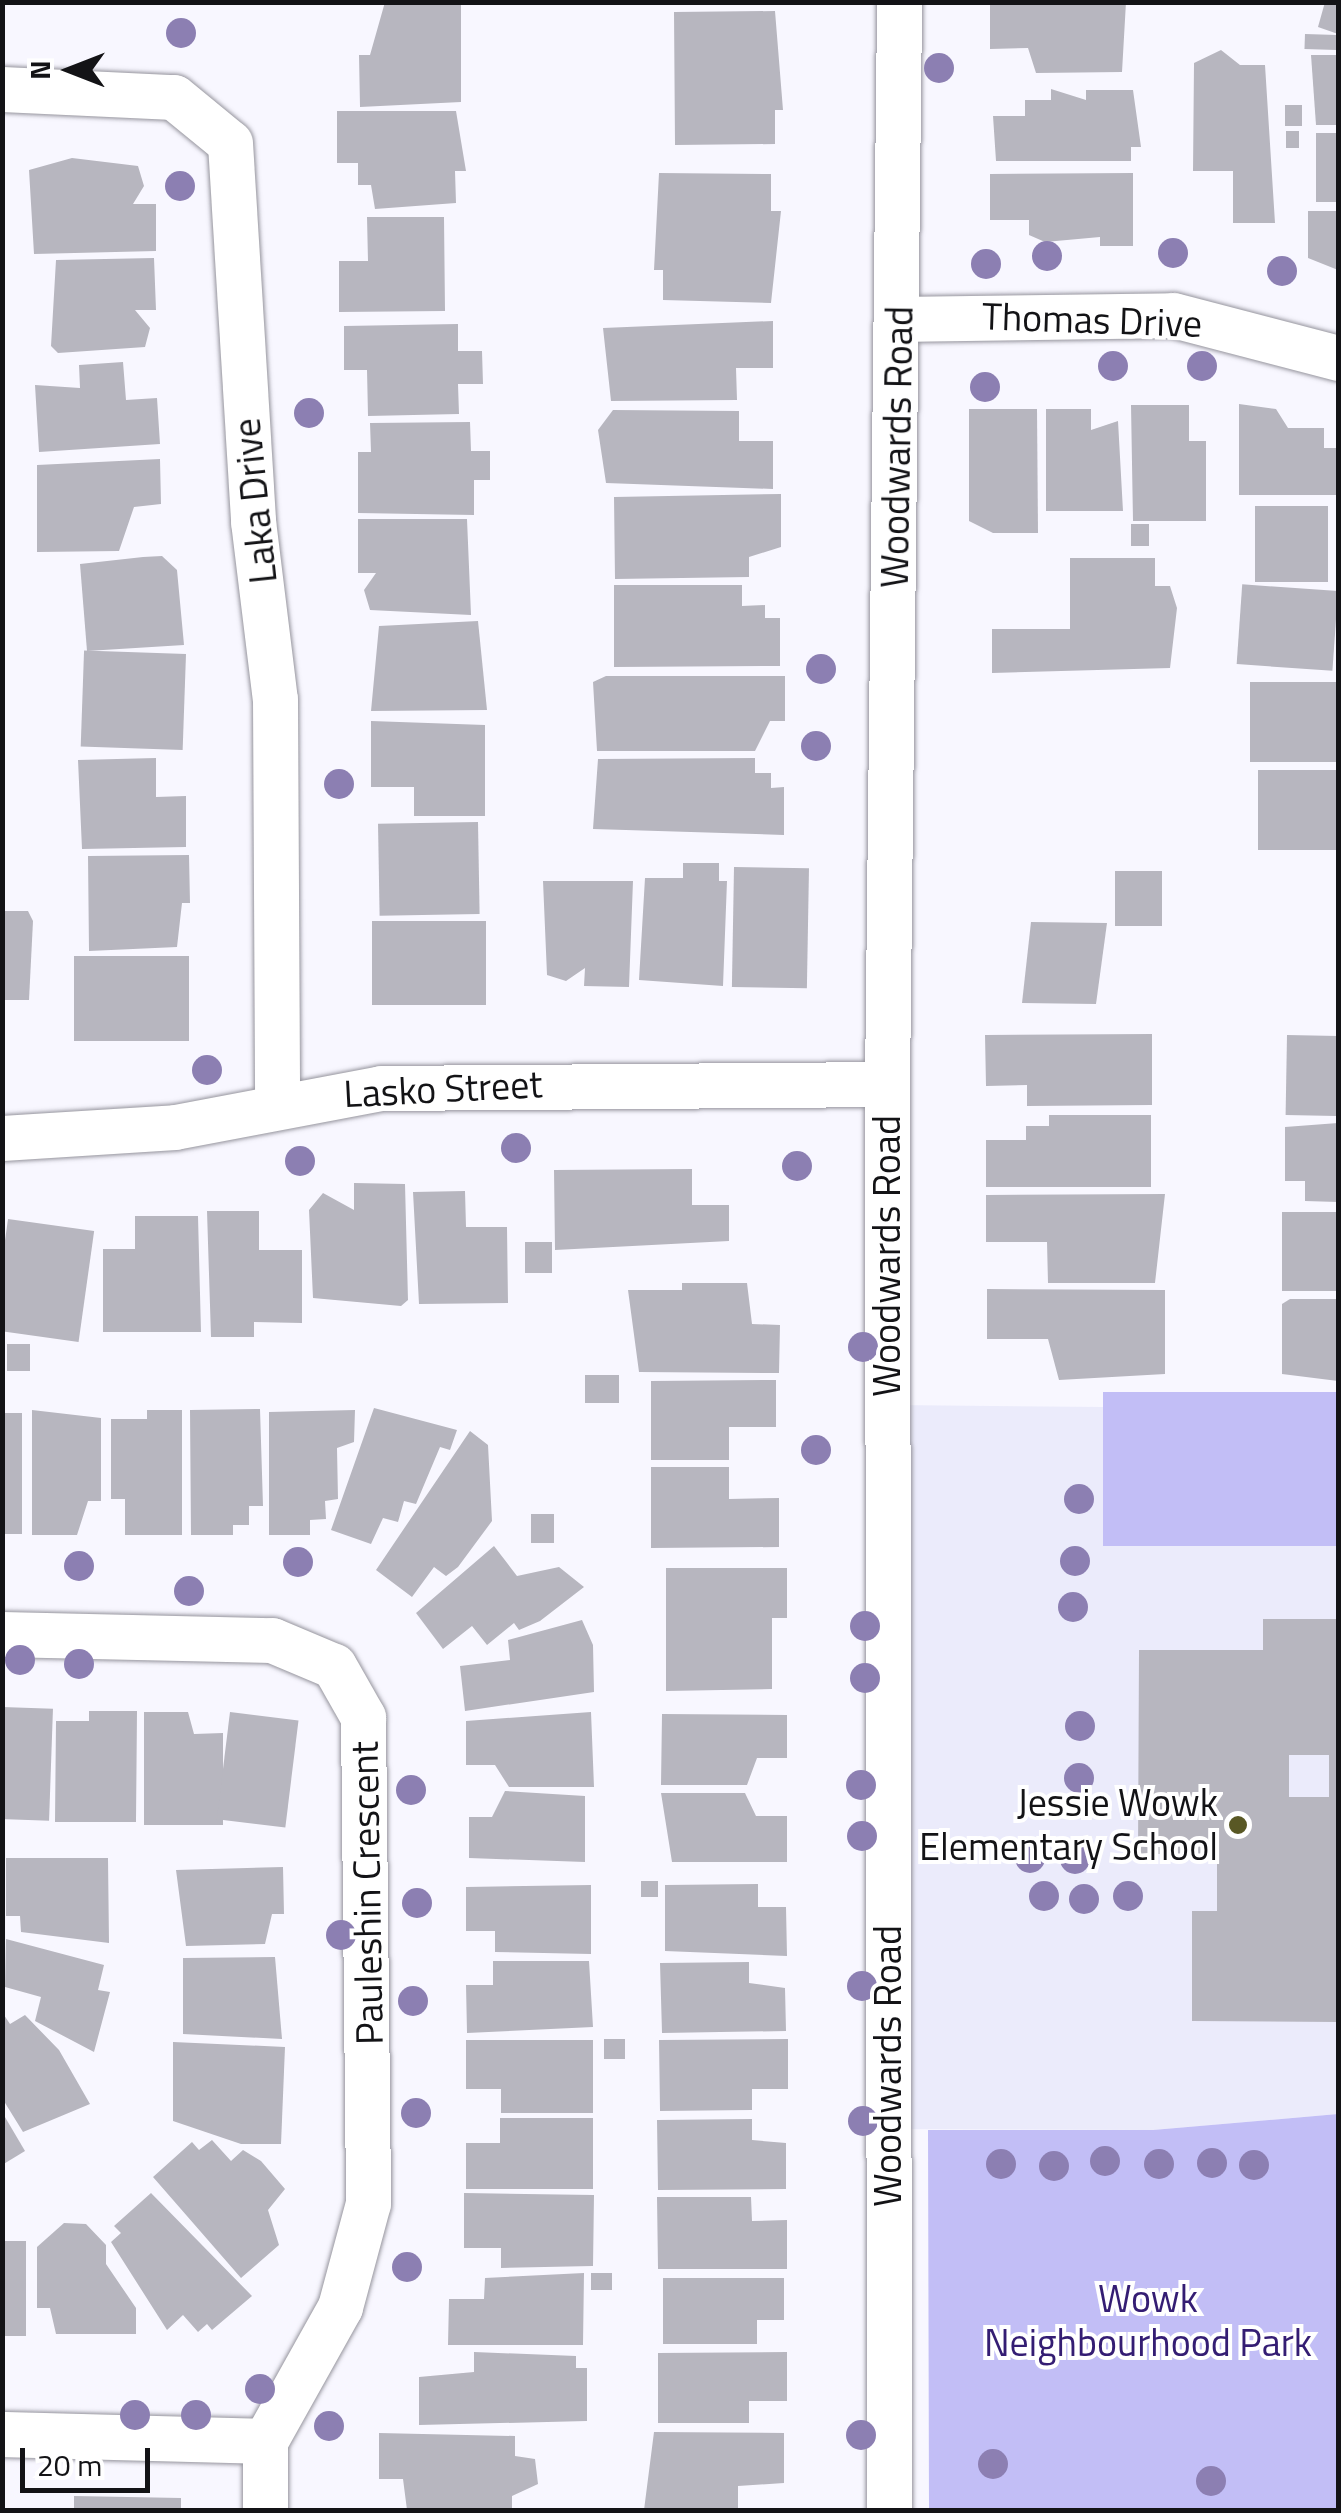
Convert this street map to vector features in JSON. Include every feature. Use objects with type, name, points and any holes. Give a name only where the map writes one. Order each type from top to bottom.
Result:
[{"type":"street","name":"Woodwards Road","points":[[889,2510],[888,1084],[900,319],[899,2]]},
{"type":"street","name":"Laka Drive","points":[[2,89],[174,97],[230,143],[250,485],[275,699],[277,1105]]},
{"type":"street","name":"Thomas Drive","points":[[900,319],[1173,315],[1338,358]]},
{"type":"street","name":"Lasko Street","points":[[2,1138],[116,1134],[277,1105],[462,1083],[888,1084]]},
{"type":"street","name":"Pauleshin Crescent","points":[[2,1634],[272,1640],[334,1666],[363,1717],[368,2203],[340,2307],[265,2442]]},
{"type":"street","points":[[2,2434],[265,2442],[265,2510]]},
{"type":"shaded area","points":[[894,1405],[1103,1407],[1103,1545],[1338,1546],[1338,2114],[1153,2130],[892,2129]]},
{"type":"green space","points":[[1103,1392],[1338,1392],[1338,1546],[1103,1546]]},
{"type":"green space","name":"Wowk Neighbourhood Park","points":[[1338,2114],[1338,2510],[929,2510],[928,2130],[1153,2130]]},
{"type":"building","points":[[385,2],[461,3],[461,102],[360,107],[359,55],[370,55]]},
{"type":"building","points":[[990,2],[1126,2],[1122,72],[1036,73],[1028,48],[990,49]]},
{"type":"building","points":[[1325,2],[1338,2],[1338,34],[1318,27]]},
{"type":"building","points":[[775,11],[783,110],[775,110],[775,144],[675,145],[674,12]]},
{"type":"building","points":[[1305,34],[1337,35],[1336,50],[1304,49]]},
{"type":"building","points":[[1221,50],[1240,65],[1265,65],[1275,223],[1233,223],[1233,171],[1193,171],[1194,63]]},
{"type":"building","points":[[1311,55],[1338,55],[1338,125],[1316,125]]},
{"type":"building","points":[[1051,89],[1086,100],[1086,90],[1133,90],[1141,147],[1131,147],[1131,161],[996,161],[993,116],[1025,116],[1025,100],[1051,100]]},
{"type":"building","points":[[1285,105],[1302,105],[1302,126],[1285,126]]},
{"type":"building","points":[[337,111],[456,111],[466,171],[455,171],[456,203],[375,209],[371,185],[358,185],[358,163],[337,163]]},
{"type":"building","points":[[1286,131],[1299,131],[1299,148],[1286,148]]},
{"type":"building","points":[[1316,133],[1338,133],[1338,202],[1316,202]]},
{"type":"building","points":[[72,158],[138,166],[144,186],[133,204],[156,204],[156,251],[34,254],[29,170]]},
{"type":"building","points":[[659,173],[771,174],[771,211],[781,211],[771,303],[663,300],[663,270],[654,270]]},
{"type":"building","points":[[1133,173],[1133,246],[1100,246],[1100,237],[1045,242],[1029,235],[1029,220],[990,220],[990,174]]},
{"type":"building","points":[[1308,211],[1338,211],[1338,270],[1308,258]]},
{"type":"building","points":[[367,217],[444,217],[445,311],[339,312],[339,261],[368,261]]},
{"type":"building","points":[[154,258],[156,310],[135,310],[150,328],[145,347],[58,353],[51,346],[56,260]]},
{"type":"building","points":[[773,321],[773,368],[736,368],[737,400],[611,401],[603,328]]},
{"type":"building","points":[[458,324],[458,351],[482,351],[483,384],[458,384],[459,414],[368,416],[367,370],[344,370],[344,326]]},
{"type":"building","points":[[123,362],[126,400],[157,398],[160,444],[39,452],[35,385],[80,388],[79,365]]},
{"type":"building","points":[[1239,404],[1276,409],[1288,428],[1324,428],[1324,448],[1338,448],[1338,495],[1239,495]]},
{"type":"building","points":[[1131,405],[1189,405],[1189,441],[1206,441],[1206,521],[1133,521]]},
{"type":"building","points":[[969,409],[1037,409],[1038,533],[993,533],[969,521]]},
{"type":"building","points":[[1046,409],[1091,409],[1091,430],[1118,421],[1123,511],[1046,511]]},
{"type":"building","points":[[613,410],[739,411],[739,441],[773,441],[773,489],[606,483],[598,430]]},
{"type":"building","points":[[470,422],[471,451],[490,451],[490,480],[474,480],[474,515],[358,513],[358,452],[371,452],[370,423]]},
{"type":"building","points":[[160,459],[161,504],[134,507],[119,551],[37,552],[37,465]]},
{"type":"building","points":[[781,494],[781,547],[749,557],[749,577],[615,579],[614,497]]},
{"type":"building","points":[[1255,506],[1328,506],[1328,582],[1255,582]]},
{"type":"building","points":[[358,519],[467,519],[471,615],[370,610],[364,590],[376,573],[358,573]]},
{"type":"building","points":[[1131,524],[1149,524],[1149,546],[1131,546]]},
{"type":"building","points":[[162,556],[177,570],[184,645],[87,651],[80,564]]},
{"type":"building","points":[[1070,558],[1155,558],[1155,586],[1170,586],[1177,608],[1170,668],[992,673],[992,629],[1070,629]]},
{"type":"building","points":[[1242,584],[1338,591],[1332,671],[1237,664]]},
{"type":"building","points":[[614,585],[742,585],[742,606],[765,605],[765,618],[780,618],[780,666],[614,667]]},
{"type":"building","points":[[478,621],[487,710],[371,711],[379,626]]},
{"type":"building","points":[[84,650],[186,654],[183,750],[81,746]]},
{"type":"building","points":[[606,676],[785,676],[785,721],[770,721],[755,751],[597,751],[593,682]]},
{"type":"building","points":[[1250,682],[1338,682],[1338,762],[1250,762]]},
{"type":"building","points":[[371,721],[485,725],[485,816],[414,816],[414,787],[371,787]]},
{"type":"building","points":[[156,758],[156,797],[186,796],[186,847],[82,849],[78,760]]},
{"type":"building","points":[[755,758],[755,773],[771,773],[771,788],[784,787],[784,835],[593,829],[598,759]]},
{"type":"building","points":[[1258,770],[1338,770],[1338,850],[1258,850]]},
{"type":"building","points":[[478,822],[480,914],[380,916],[378,824]]},
{"type":"building","points":[[189,855],[190,903],[182,903],[177,947],[89,951],[88,856]]},
{"type":"building","points":[[683,863],[719,863],[719,881],[727,881],[723,986],[639,980],[645,878],[683,878]]},
{"type":"building","points":[[734,867],[809,868],[807,988],[732,987]]},
{"type":"building","points":[[1115,871],[1162,871],[1162,926],[1115,926]]},
{"type":"building","points":[[543,881],[633,881],[629,987],[584,986],[585,968],[566,981],[547,975]]},
{"type":"building","points":[[2,911],[28,911],[33,921],[29,1000],[2,1000]]},
{"type":"building","points":[[372,921],[486,921],[486,1005],[372,1005]]},
{"type":"building","points":[[1031,922],[1107,923],[1096,1004],[1022,1003]]},
{"type":"building","points":[[74,956],[189,956],[189,1041],[74,1041]]},
{"type":"building","points":[[1152,1034],[1152,1105],[1027,1106],[1027,1085],[986,1086],[985,1035]]},
{"type":"building","points":[[1287,1035],[1338,1036],[1337,1116],[1286,1115]]},
{"type":"building","points":[[1049,1115],[1151,1115],[1151,1187],[986,1187],[986,1140],[1026,1140],[1026,1126],[1049,1126]]},
{"type":"building","points":[[1338,1123],[1338,1202],[1305,1201],[1305,1181],[1285,1181],[1285,1127]]},
{"type":"building","points":[[692,1169],[692,1205],[729,1205],[729,1241],[555,1250],[554,1170]]},
{"type":"building","points":[[354,1183],[405,1184],[408,1300],[401,1306],[313,1298],[309,1210],[323,1193],[354,1210]]},
{"type":"building","points":[[465,1191],[466,1227],[507,1227],[508,1303],[419,1304],[413,1192]]},
{"type":"building","points":[[1165,1194],[1155,1283],[1048,1283],[1047,1242],[986,1242],[986,1195]]},
{"type":"building","points":[[207,1211],[259,1211],[259,1250],[302,1250],[302,1323],[254,1322],[254,1337],[211,1337]]},
{"type":"building","points":[[1282,1212],[1338,1212],[1338,1291],[1282,1291]]},
{"type":"building","points":[[135,1216],[198,1216],[201,1332],[103,1332],[103,1249],[135,1249]]},
{"type":"building","points":[[8,1219],[94,1231],[79,1342],[2,1331],[2,1262]]},
{"type":"building","points":[[525,1242],[552,1242],[552,1273],[525,1273]]},
{"type":"building","points":[[682,1283],[747,1283],[752,1324],[780,1325],[779,1373],[639,1372],[628,1290],[682,1290]]},
{"type":"building","points":[[987,1289],[1165,1290],[1165,1374],[1059,1380],[1048,1339],[987,1339]]},
{"type":"building","points":[[1290,1299],[1338,1299],[1338,1381],[1282,1374],[1282,1304]]},
{"type":"building","points":[[7,1344],[30,1344],[30,1371],[7,1371]]},
{"type":"building","points":[[585,1375],[619,1375],[619,1403],[585,1403]]},
{"type":"building","points":[[776,1380],[776,1427],[729,1427],[729,1460],[651,1460],[651,1381]]},
{"type":"building","points":[[374,1408],[457,1430],[450,1450],[440,1447],[416,1504],[404,1501],[398,1522],[383,1518],[371,1544],[331,1530]]},
{"type":"building","points":[[260,1409],[263,1506],[249,1506],[249,1525],[233,1525],[233,1535],[191,1535],[190,1410]]},
{"type":"building","points":[[32,1410],[101,1418],[101,1501],[88,1501],[77,1535],[32,1535]]},
{"type":"building","points":[[147,1410],[182,1410],[182,1535],[125,1535],[125,1499],[111,1499],[111,1419],[147,1419]]},
{"type":"building","points":[[355,1410],[354,1442],[337,1448],[338,1499],[325,1501],[326,1519],[310,1520],[310,1535],[269,1535],[269,1412]]},
{"type":"building","points":[[2,1413],[22,1413],[22,1534],[2,1534]]},
{"type":"building","points":[[470,1431],[488,1445],[492,1521],[458,1567],[446,1576],[434,1567],[412,1597],[376,1570]]},
{"type":"building","points":[[651,1467],[729,1467],[729,1499],[779,1498],[779,1547],[651,1548]]},
{"type":"building","points":[[531,1514],[554,1514],[554,1543],[531,1543]]},
{"type":"building","points":[[494,1546],[517,1576],[559,1567],[584,1587],[540,1621],[519,1630],[514,1623],[487,1645],[472,1626],[443,1649],[416,1613]]},
{"type":"building","points":[[666,1568],[787,1568],[787,1618],[772,1618],[772,1689],[666,1691]]},
{"type":"building","name":"Jessie Wowk Elementary School","points":[[1263,1619],[1338,1619],[1338,2022],[1192,2021],[1192,1911],[1217,1911],[1217,1854],[1138,1854],[1139,1650],[1263,1650]],"holes":[[[1289,1755],[1329,1755],[1329,1797],[1289,1797]]]},
{"type":"building","points":[[582,1620],[593,1645],[594,1692],[465,1711],[460,1666],[510,1660],[508,1640]]},
{"type":"building","points":[[2,1707],[53,1709],[49,1821],[2,1819]]},
{"type":"building","points":[[89,1711],[137,1711],[136,1822],[55,1822],[56,1721],[89,1721]]},
{"type":"building","points":[[144,1712],[188,1712],[194,1734],[223,1733],[223,1825],[144,1825]]},
{"type":"building","points":[[230,1712],[298,1720],[285,1828],[217,1819]]},
{"type":"building","points":[[591,1712],[594,1787],[509,1787],[495,1765],[466,1765],[466,1721]]},
{"type":"building","points":[[662,1714],[787,1715],[787,1758],[757,1758],[747,1785],[661,1785]]},
{"type":"building","points":[[505,1791],[585,1796],[585,1862],[469,1858],[469,1817],[492,1817]]},
{"type":"building","points":[[661,1793],[745,1793],[756,1816],[787,1816],[787,1862],[672,1862]]},
{"type":"building","points":[[6,1858],[108,1858],[109,1943],[21,1932],[20,1916],[6,1916]]},
{"type":"building","points":[[283,1867],[284,1914],[272,1914],[265,1944],[186,1946],[176,1870]]},
{"type":"building","points":[[641,1881],[658,1881],[658,1897],[641,1897]]},
{"type":"building","points":[[758,1884],[758,1907],[786,1907],[787,1956],[665,1951],[665,1885]]},
{"type":"building","points":[[591,1885],[591,1954],[495,1952],[495,1931],[466,1931],[466,1887]]},
{"type":"building","points":[[6,1939],[104,1965],[98,1990],[110,1992],[94,2052],[35,2021],[41,1997],[5,1987]]},
{"type":"building","points":[[275,1957],[282,2039],[183,2034],[183,1958]]},
{"type":"building","points":[[493,1961],[589,1961],[593,2027],[467,2033],[466,1985],[493,1985]]},
{"type":"building","points":[[749,1962],[749,1983],[785,1988],[786,2031],[662,2033],[660,1963]]},
{"type":"building","points":[[2,2012],[10,2024],[25,2015],[59,2050],[90,2104],[23,2132],[2,2098]]},
{"type":"building","points":[[604,2039],[625,2039],[625,2059],[604,2059]]},
{"type":"building","points":[[788,2039],[788,2089],[752,2089],[752,2110],[660,2111],[659,2040]]},
{"type":"building","points":[[466,2040],[593,2040],[593,2113],[501,2113],[501,2089],[466,2089]]},
{"type":"building","points":[[173,2042],[285,2047],[281,2144],[241,2144],[173,2121]]},
{"type":"building","points":[[2,2112],[25,2151],[2,2165]]},
{"type":"building","points":[[500,2118],[593,2118],[593,2189],[466,2189],[466,2143],[500,2143]]},
{"type":"building","points":[[752,2119],[752,2140],[786,2143],[786,2189],[658,2190],[657,2120]]},
{"type":"building","points":[[212,2140],[231,2161],[243,2150],[261,2161],[285,2189],[268,2210],[279,2245],[241,2278],[153,2177],[192,2142],[199,2150]]},
{"type":"building","points":[[151,2193],[252,2296],[212,2330],[207,2324],[198,2332],[183,2315],[167,2330],[111,2242],[121,2233],[114,2226]]},
{"type":"building","points":[[464,2193],[594,2195],[593,2266],[501,2268],[501,2248],[464,2248]]},
{"type":"building","points":[[657,2197],[751,2197],[752,2221],[787,2220],[787,2269],[658,2269]]},
{"type":"building","points":[[64,2223],[86,2224],[106,2245],[106,2264],[136,2308],[136,2334],[56,2334],[50,2308],[37,2308],[37,2247]]},
{"type":"building","points":[[2,2241],[26,2241],[26,2336],[2,2336]]},
{"type":"building","points":[[584,2273],[583,2345],[448,2345],[449,2299],[484,2299],[485,2278]]},
{"type":"building","points":[[591,2273],[612,2273],[612,2290],[591,2290]]},
{"type":"building","points":[[663,2278],[784,2278],[784,2320],[757,2320],[757,2344],[663,2344]]},
{"type":"building","points":[[474,2352],[576,2356],[576,2368],[587,2368],[587,2421],[419,2425],[419,2377],[474,2372]]},
{"type":"building","points":[[787,2352],[787,2401],[749,2401],[749,2423],[658,2423],[658,2353]]},
{"type":"building","points":[[654,2432],[784,2433],[784,2483],[738,2486],[738,2510],[644,2510]]},
{"type":"building","points":[[379,2433],[515,2436],[515,2456],[535,2459],[538,2484],[512,2496],[512,2510],[407,2510],[403,2479],[379,2479]]},
{"type":"building","points":[[74,2496],[181,2498],[181,2510],[74,2510]]},
{"type":"place","name":"Jessie Wowk Elementary School","points":[[1238,1825]]}]
